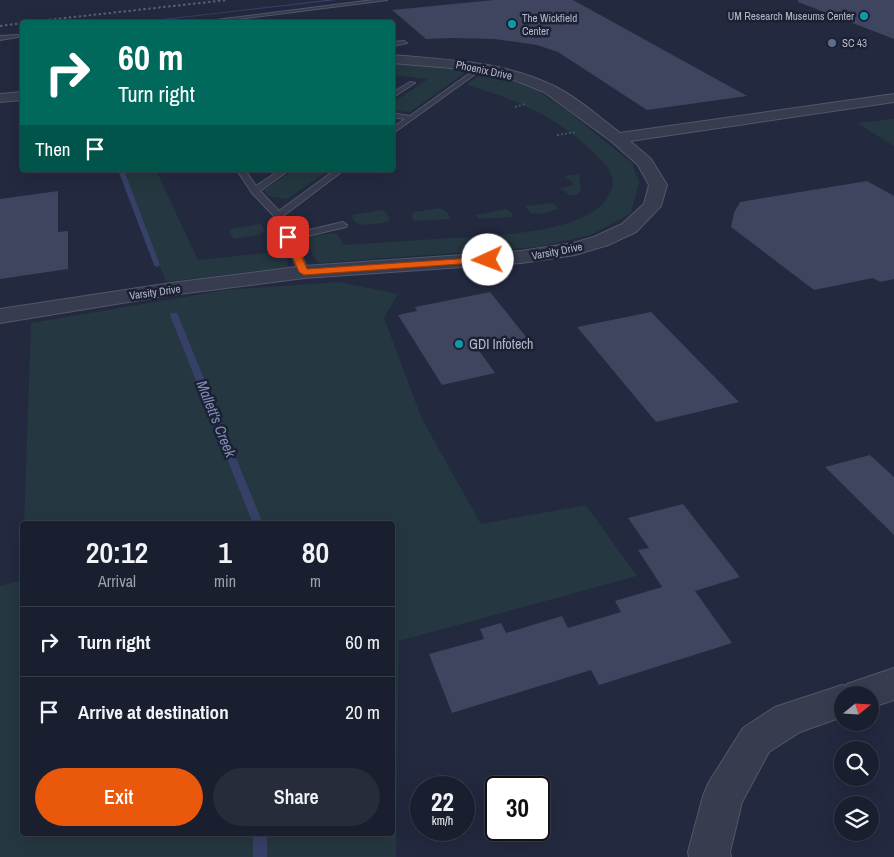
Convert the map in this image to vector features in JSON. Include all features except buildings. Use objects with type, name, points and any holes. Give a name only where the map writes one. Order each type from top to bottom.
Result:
[{"type":"street","name":"Phoenix Drive","points":[[395,59],[456,63],[505,72],[549,89],[617,138]]},
{"type":"street","points":[[0,98],[20,96]]},
{"type":"street","points":[[617,138],[894,98]]},
{"type":"street","name":"Varsity Drive","points":[[0,316],[171,289],[304,272],[521,258],[575,249],[601,241],[629,228],[652,206],[658,185],[645,162],[617,138]]},
{"type":"street","points":[[879,689],[894,684]]},
{"type":"street","points":[[710,857],[709,852],[723,796],[756,740],[788,719],[834,704]]},
{"type":"lane","points":[[219,20],[385,0]]},
{"type":"lane","points":[[0,38],[16,36]]},
{"type":"lane","points":[[395,44],[404,43]]},
{"type":"lane","points":[[395,130],[482,67]]},
{"type":"lane","points":[[395,94],[412,83]]},
{"type":"lane","points":[[395,115],[412,118]]},
{"type":"lane","points":[[242,172],[255,191],[278,215],[304,272]]},
{"type":"lane","points":[[255,191],[282,172]]},
{"type":"lane","points":[[278,215],[337,172]]},
{"type":"lane","points":[[288,237],[342,225]]},
{"type":"path","points":[[515,107],[525,104]]},
{"type":"path","points":[[557,135],[570,133]]},
{"type":"shaded area","points":[[395,63],[447,65],[443,69],[452,68],[466,72],[410,112],[395,111],[395,101],[428,79],[395,75]]},
{"type":"shaded area","points":[[490,72],[538,91],[570,113],[632,163],[639,182],[631,213],[591,235],[537,247],[318,263],[302,237],[336,233],[344,245],[504,235],[557,226],[580,218],[598,207],[612,188],[612,178],[605,165],[584,143],[553,121],[520,104],[466,85],[478,76]]},
{"type":"shaded area","points":[[894,119],[894,146],[857,123]]},
{"type":"shaded area","points":[[124,172],[157,172],[198,260],[274,252],[272,245],[279,245],[287,255],[288,267],[166,282]]},
{"type":"shaded area","points":[[290,172],[326,172],[287,199],[268,196],[264,190]]},
{"type":"shaded area","points":[[579,174],[581,191],[576,195],[569,195],[560,188],[575,185],[565,176]]},
{"type":"shaded area","points":[[552,203],[558,209],[541,214],[531,213],[525,206]]},
{"type":"shaded area","points":[[440,208],[448,213],[451,219],[413,221],[412,214],[414,212]]},
{"type":"shaded area","points":[[506,209],[513,214],[511,217],[480,219],[475,215]]},
{"type":"shaded area","points":[[385,211],[390,219],[388,222],[361,225],[353,220],[352,215]]},
{"type":"shaded area","points":[[261,224],[265,231],[258,235],[234,239],[229,233],[230,229]]},
{"type":"shaded area","points":[[339,282],[398,294],[384,318],[422,419],[481,524],[586,505],[637,576],[399,641],[396,857],[0,857],[0,586],[20,581],[20,836],[395,836],[395,521],[24,521],[31,323],[225,290]]},
{"type":"waterway","name":"Mallett's Creek","points":[[157,20],[335,0]]},
{"type":"waterway","name":"Mallett's Creek","points":[[122,172],[157,265]]},
{"type":"waterway","name":"Mallett's Creek","points":[[174,315],[257,521]]},
{"type":"waterway","name":"Mallett's Creek","points":[[260,836],[260,857]]},
{"type":"railway","points":[[47,20],[227,0]]},
{"type":"railway","points":[[0,26],[20,23]]},
{"type":"place","name":"UM Research Museums Center","points":[[864,16]]},
{"type":"place","name":"The Wickfield Center","points":[[512,24]]},
{"type":"place","name":"SC 43","points":[[832,43]]},
{"type":"place","name":"GDI Infotech","points":[[459,344]]},
{"type":"route","points":[[288,237],[304,272],[488,260]]}]
